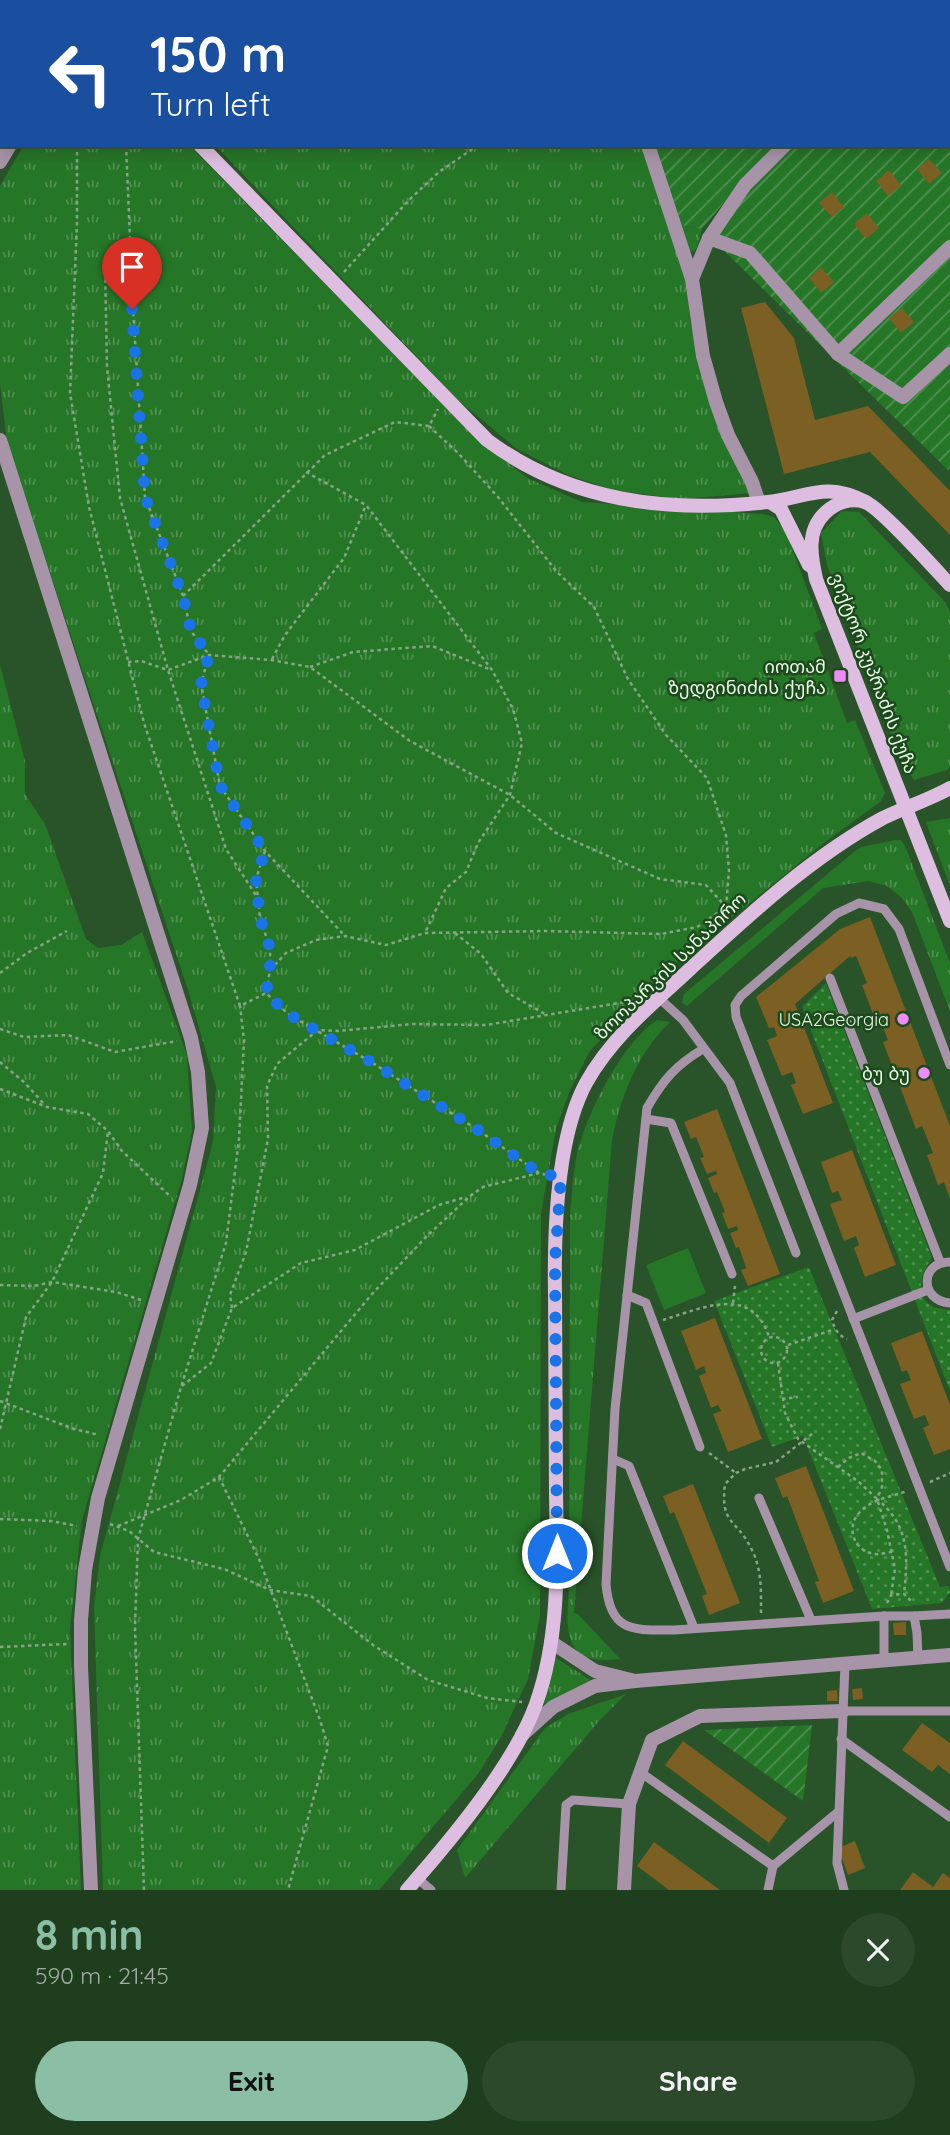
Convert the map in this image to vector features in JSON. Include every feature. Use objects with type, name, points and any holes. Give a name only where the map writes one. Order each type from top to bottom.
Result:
[{"type":"main road","points":[[202,147],[487,440],[511,458],[554,480],[647,504],[708,507],[765,502],[819,491],[844,492],[866,502],[881,514],[950,585]]},
{"type":"main road","name":"ვიქტორ კუპრაძის ქუჩა","points":[[866,502],[854,500],[833,506],[823,514],[811,538],[810,552],[816,579],[950,921]]},
{"type":"main road","points":[[765,502],[781,509],[816,579]]},
{"type":"main road","name":"ზოოპარკის სანაპირო","points":[[407,1890],[476,1804],[521,1736],[536,1703],[551,1642],[557,1579],[555,1261],[561,1177],[572,1122],[585,1085],[610,1047],[752,913],[841,844],[883,818],[950,788]]},
{"type":"street","points":[[649,147],[692,279],[703,356],[716,402],[728,435],[765,502]]},
{"type":"street","points":[[692,279],[709,237],[745,185],[783,147]]},
{"type":"street","points":[[709,237],[750,253],[838,354],[903,397],[950,354]]},
{"type":"street","points":[[838,354],[950,247]]},
{"type":"street","points":[[0,440],[191,1038],[198,1072],[202,1128],[183,1208],[98,1498],[85,1570],[80,1643],[91,1890]]},
{"type":"street","points":[[551,1642],[595,1671],[635,1681]]},
{"type":"street","points":[[521,1736],[553,1707],[596,1686],[950,1655]]},
{"type":"street","points":[[625,1890],[629,1804],[652,1741],[700,1716],[843,1711]]},
{"type":"lane","points":[[950,1065],[899,929],[884,909],[859,903],[836,914],[741,996],[735,1005],[740,1029],[950,1567]]},
{"type":"lane","points":[[830,978],[945,1262],[930,1271],[928,1290],[936,1300],[950,1303]]},
{"type":"lane","points":[[659,998],[683,1020],[730,1083],[796,1253]]},
{"type":"lane","points":[[703,1049],[681,1062],[647,1108],[615,1409],[607,1603],[626,1627],[640,1630],[950,1614]]},
{"type":"lane","points":[[646,1119],[670,1123],[732,1274]]},
{"type":"lane","points":[[853,1319],[928,1290]]},
{"type":"lane","points":[[627,1296],[646,1303],[701,1447]]},
{"type":"lane","points":[[613,1459],[629,1466],[694,1628]]},
{"type":"lane","points":[[759,1498],[811,1620]]},
{"type":"lane","points":[[884,1616],[884,1661]]},
{"type":"lane","points":[[914,1616],[918,1658]]},
{"type":"lane","points":[[844,1890],[836,1863],[845,1664]]},
{"type":"lane","points":[[843,1711],[950,1711]]},
{"type":"lane","points":[[841,1739],[950,1818]]},
{"type":"lane","points":[[640,1772],[773,1866]]},
{"type":"lane","points":[[561,1890],[566,1805],[573,1800],[629,1804]]},
{"type":"lane","points":[[768,1890],[773,1866],[838,1812]]},
{"type":"lane","points":[[417,1878],[431,1890]]},
{"type":"path","points":[[77,147],[77,223],[70,393],[89,507],[144,723],[240,1006],[244,1040],[239,1139],[226,1243],[138,1539],[135,1627],[144,1890]]},
{"type":"path","points":[[126,147],[145,497],[183,596],[191,631],[209,655]]},
{"type":"path","points":[[334,283],[408,201],[439,173],[475,147]]},
{"type":"path","points":[[130,242],[105,263],[107,367],[120,498],[168,670],[226,849],[257,897]]},
{"type":"path","points":[[429,426],[444,396]]},
{"type":"path","points":[[183,596],[325,455],[395,422],[429,426],[498,497],[557,572],[594,607],[628,679],[666,735],[707,778],[726,835],[729,871],[726,907],[698,927],[661,934],[547,931],[425,933],[386,945],[345,936],[316,940],[286,953],[270,970]]},
{"type":"path","points":[[306,472],[366,505],[492,670],[513,709],[522,743],[510,795],[478,844],[466,872],[446,887],[425,933]]},
{"type":"path","points":[[271,660],[285,635],[344,558],[366,505]]},
{"type":"path","points":[[310,667],[353,652],[432,646],[492,670]]},
{"type":"path","points":[[128,662],[141,661],[168,670],[209,655],[271,660],[310,667],[410,741],[510,795],[556,833],[660,878],[706,885],[726,907],[752,913]]},
{"type":"path","points":[[209,655],[201,684],[220,786],[265,851],[345,936]]},
{"type":"path","points":[[265,851],[256,879],[260,918],[270,948],[266,993]]},
{"type":"path","points":[[0,973],[27,953],[67,931]]},
{"type":"path","points":[[454,932],[481,954],[508,993],[545,1014]]},
{"type":"path","points":[[240,1006],[266,993]]},
{"type":"path","points":[[266,993],[288,1014],[478,1130],[539,1173]]},
{"type":"path","points":[[181,1387],[211,1363],[232,1308],[230,1295],[246,1252],[268,1139],[267,1086],[277,1064],[318,1030],[338,1031],[412,1024],[486,1025],[659,998]]},
{"type":"path","points":[[0,1030],[24,1037],[68,1035],[115,1052],[191,1038]]},
{"type":"path","points":[[0,1062],[24,1082],[47,1107]]},
{"type":"path","points":[[0,1089],[47,1107],[88,1114],[108,1131],[122,1151],[183,1208]]},
{"type":"path","points":[[0,1429],[26,1317],[52,1282],[103,1173],[108,1131]]},
{"type":"path","points":[[118,1526],[181,1500],[219,1477],[372,1294],[427,1236],[470,1196],[482,1187],[539,1173],[561,1177]]},
{"type":"path","points":[[232,1308],[301,1263],[355,1250],[439,1205],[470,1196]]},
{"type":"path","points":[[732,1274],[736,1289],[733,1303]]},
{"type":"path","points":[[0,1285],[34,1286],[52,1282],[116,1292],[155,1304]]},
{"type":"path","points":[[654,1323],[733,1303],[754,1311],[764,1322],[769,1337]]},
{"type":"path","points":[[787,1345],[835,1329]]},
{"type":"path","points":[[769,1337],[781,1338],[787,1345],[785,1358],[778,1363],[768,1362],[762,1356],[761,1347],[769,1337]]},
{"type":"path","points":[[778,1363],[785,1413],[798,1439],[838,1467],[890,1510],[898,1520],[906,1547],[904,1594]]},
{"type":"path","points":[[782,1399],[797,1397]]},
{"type":"path","points":[[0,1401],[74,1429],[115,1440]]},
{"type":"path","points":[[701,1447],[736,1474]]},
{"type":"path","points":[[838,1467],[861,1453],[875,1461],[882,1470],[877,1500],[895,1569],[891,1595]]},
{"type":"path","points":[[219,1477],[259,1559],[328,1746],[288,1890]]},
{"type":"path","points":[[892,1552],[876,1555],[861,1548],[854,1541],[852,1528],[859,1513],[877,1500],[911,1489]]},
{"type":"path","points":[[0,1519],[51,1521],[92,1529],[107,1524],[118,1526],[129,1531],[154,1552],[223,1569],[270,1590],[311,1596],[373,1646],[428,1680],[487,1698],[536,1703]]},
{"type":"path","points":[[0,1647],[80,1643]]},
{"type":"green space","points":[[23,147],[191,147],[471,433],[527,478],[582,502],[774,517],[786,532],[822,629],[814,633],[847,723],[855,720],[885,793],[880,802],[825,842],[665,972],[590,1051],[570,1090],[556,1129],[541,1214],[540,1615],[528,1679],[501,1737],[478,1774],[379,1890],[103,1890],[94,1606],[100,1556],[213,1142],[216,1087],[189,993],[7,442],[0,384],[0,186]]},
{"type":"green space","points":[[217,147],[644,147],[687,284],[690,320],[707,393],[752,493],[681,499],[612,490],[566,474],[517,449],[457,399]]},
{"type":"green space","points":[[655,147],[773,147],[702,229],[679,225]]},
{"type":"green space","points":[[793,147],[950,147],[948,470],[713,240],[748,189]]},
{"type":"green space","points":[[679,225],[702,229],[697,248],[693,252],[690,251]]},
{"type":"green space","points":[[842,511],[859,512],[946,603],[950,612],[950,767],[947,770],[914,780],[901,761],[827,565],[821,533]]},
{"type":"green space","points":[[0,665],[25,761],[25,794],[45,824],[86,939],[98,948],[121,945],[142,932],[187,1055],[192,1132],[181,1182],[82,1520],[70,1629],[81,1890],[0,1890]]},
{"type":"green space","points":[[950,818],[950,886],[926,822]]},
{"type":"green space","points":[[901,840],[905,846],[950,963],[950,1011],[912,912],[900,896],[887,886],[869,881],[823,888],[687,1006],[682,1003],[684,994],[855,851],[861,847]]},
{"type":"green space","points":[[826,983],[932,1258],[921,1283],[923,1296],[932,1306],[950,1310],[950,1391],[802,1007]]},
{"type":"green space","points":[[657,1020],[670,1022],[648,1048],[632,1077],[612,1140],[574,1613],[578,1614],[620,1659],[602,1660],[588,1658],[572,1644],[568,1621],[570,1214],[577,1154],[597,1100],[631,1045]]},
{"type":"green space","points":[[688,1248],[706,1293],[664,1310],[646,1265]]},
{"type":"green space","points":[[809,1267],[940,1587],[949,1586],[950,1592],[942,1603],[872,1609],[803,1436],[772,1447],[714,1301]]},
{"type":"green space","points":[[556,1658],[591,1680],[544,1704]]},
{"type":"green space","points":[[626,1694],[600,1720],[465,1878],[457,1850],[545,1728],[568,1714]]},
{"type":"green space","points":[[812,1725],[803,1801],[704,1730]]},
{"type":"building","points":[[929,159],[942,173],[929,184],[917,169]]},
{"type":"building","points":[[889,170],[901,185],[888,196],[876,181]]},
{"type":"building","points":[[832,192],[844,207],[832,217],[819,203]]},
{"type":"building","points":[[867,213],[879,228],[866,239],[854,224]]},
{"type":"building","points":[[821,267],[834,282],[821,293],[809,278]]},
{"type":"building","points":[[765,302],[794,338],[815,420],[868,406],[950,491],[950,535],[870,452],[784,474],[741,308]]},
{"type":"building","points":[[902,308],[914,322],[901,333],[889,318]]},
{"type":"building","points":[[870,917],[950,1126],[950,1199],[944,1182],[938,1185],[927,1155],[933,1153],[922,1126],[916,1129],[883,1042],[888,1040],[877,1012],[873,1014],[862,985],[867,983],[856,956],[850,956],[795,1004],[833,1103],[803,1114],[791,1085],[796,1083],[792,1072],[782,1076],[767,1040],[777,1036],[774,1027],[769,1028],[756,997],[840,929]]},
{"type":"building","points":[[717,1109],[780,1274],[748,1286],[741,1270],[746,1268],[739,1247],[736,1248],[730,1233],[738,1230],[737,1226],[728,1229],[722,1213],[725,1212],[708,1178],[717,1174],[716,1171],[707,1174],[700,1158],[704,1157],[696,1137],[691,1139],[684,1122]]},
{"type":"building","points":[[852,1150],[896,1265],[865,1277],[854,1248],[859,1245],[856,1236],[844,1241],[830,1204],[842,1200],[838,1191],[832,1193],[821,1162]]},
{"type":"building","points":[[715,1318],[762,1439],[728,1452],[713,1414],[721,1411],[718,1405],[711,1408],[699,1376],[706,1373],[704,1366],[696,1370],[681,1331]]},
{"type":"building","points":[[922,1331],[950,1405],[950,1449],[934,1455],[923,1428],[929,1425],[925,1415],[914,1419],[900,1384],[911,1380],[907,1370],[902,1372],[891,1343]]},
{"type":"building","points":[[806,1466],[854,1591],[823,1603],[815,1582],[819,1581],[787,1496],[783,1498],[775,1478]]},
{"type":"building","points":[[693,1484],[740,1603],[709,1615],[702,1596],[707,1594],[674,1512],[670,1514],[663,1496]]},
{"type":"building","points":[[906,1622],[906,1635],[894,1635],[893,1623]]},
{"type":"building","points":[[862,1688],[863,1699],[853,1700],[852,1689]]},
{"type":"building","points":[[837,1690],[838,1701],[827,1701],[827,1691]]},
{"type":"building","points":[[922,1723],[950,1743],[950,1774],[938,1765],[932,1772],[902,1750]]},
{"type":"building","points":[[683,1741],[787,1818],[769,1843],[665,1765]]},
{"type":"building","points":[[855,1841],[865,1868],[848,1875],[838,1848]]},
{"type":"building","points":[[654,1842],[720,1890],[669,1890],[637,1866]]},
{"type":"building","points":[[913,1872],[933,1887],[943,1873],[950,1878],[950,1890],[900,1890]]},
{"type":"place","name":"იოთამ ზედგინიძის ქუჩა","points":[[840,676]]},
{"type":"place","name":"USA2Georgia","points":[[903,1019]]},
{"type":"place","name":"ბუ ბუ","points":[[924,1073]]},
{"type":"route","points":[[132,309],[145,497],[183,596],[191,631],[209,655],[201,684],[220,786],[265,851],[256,879],[260,918],[270,948],[266,993],[288,1014],[371,1062],[478,1130],[539,1173],[561,1177],[555,1261],[557,1553]]}]
